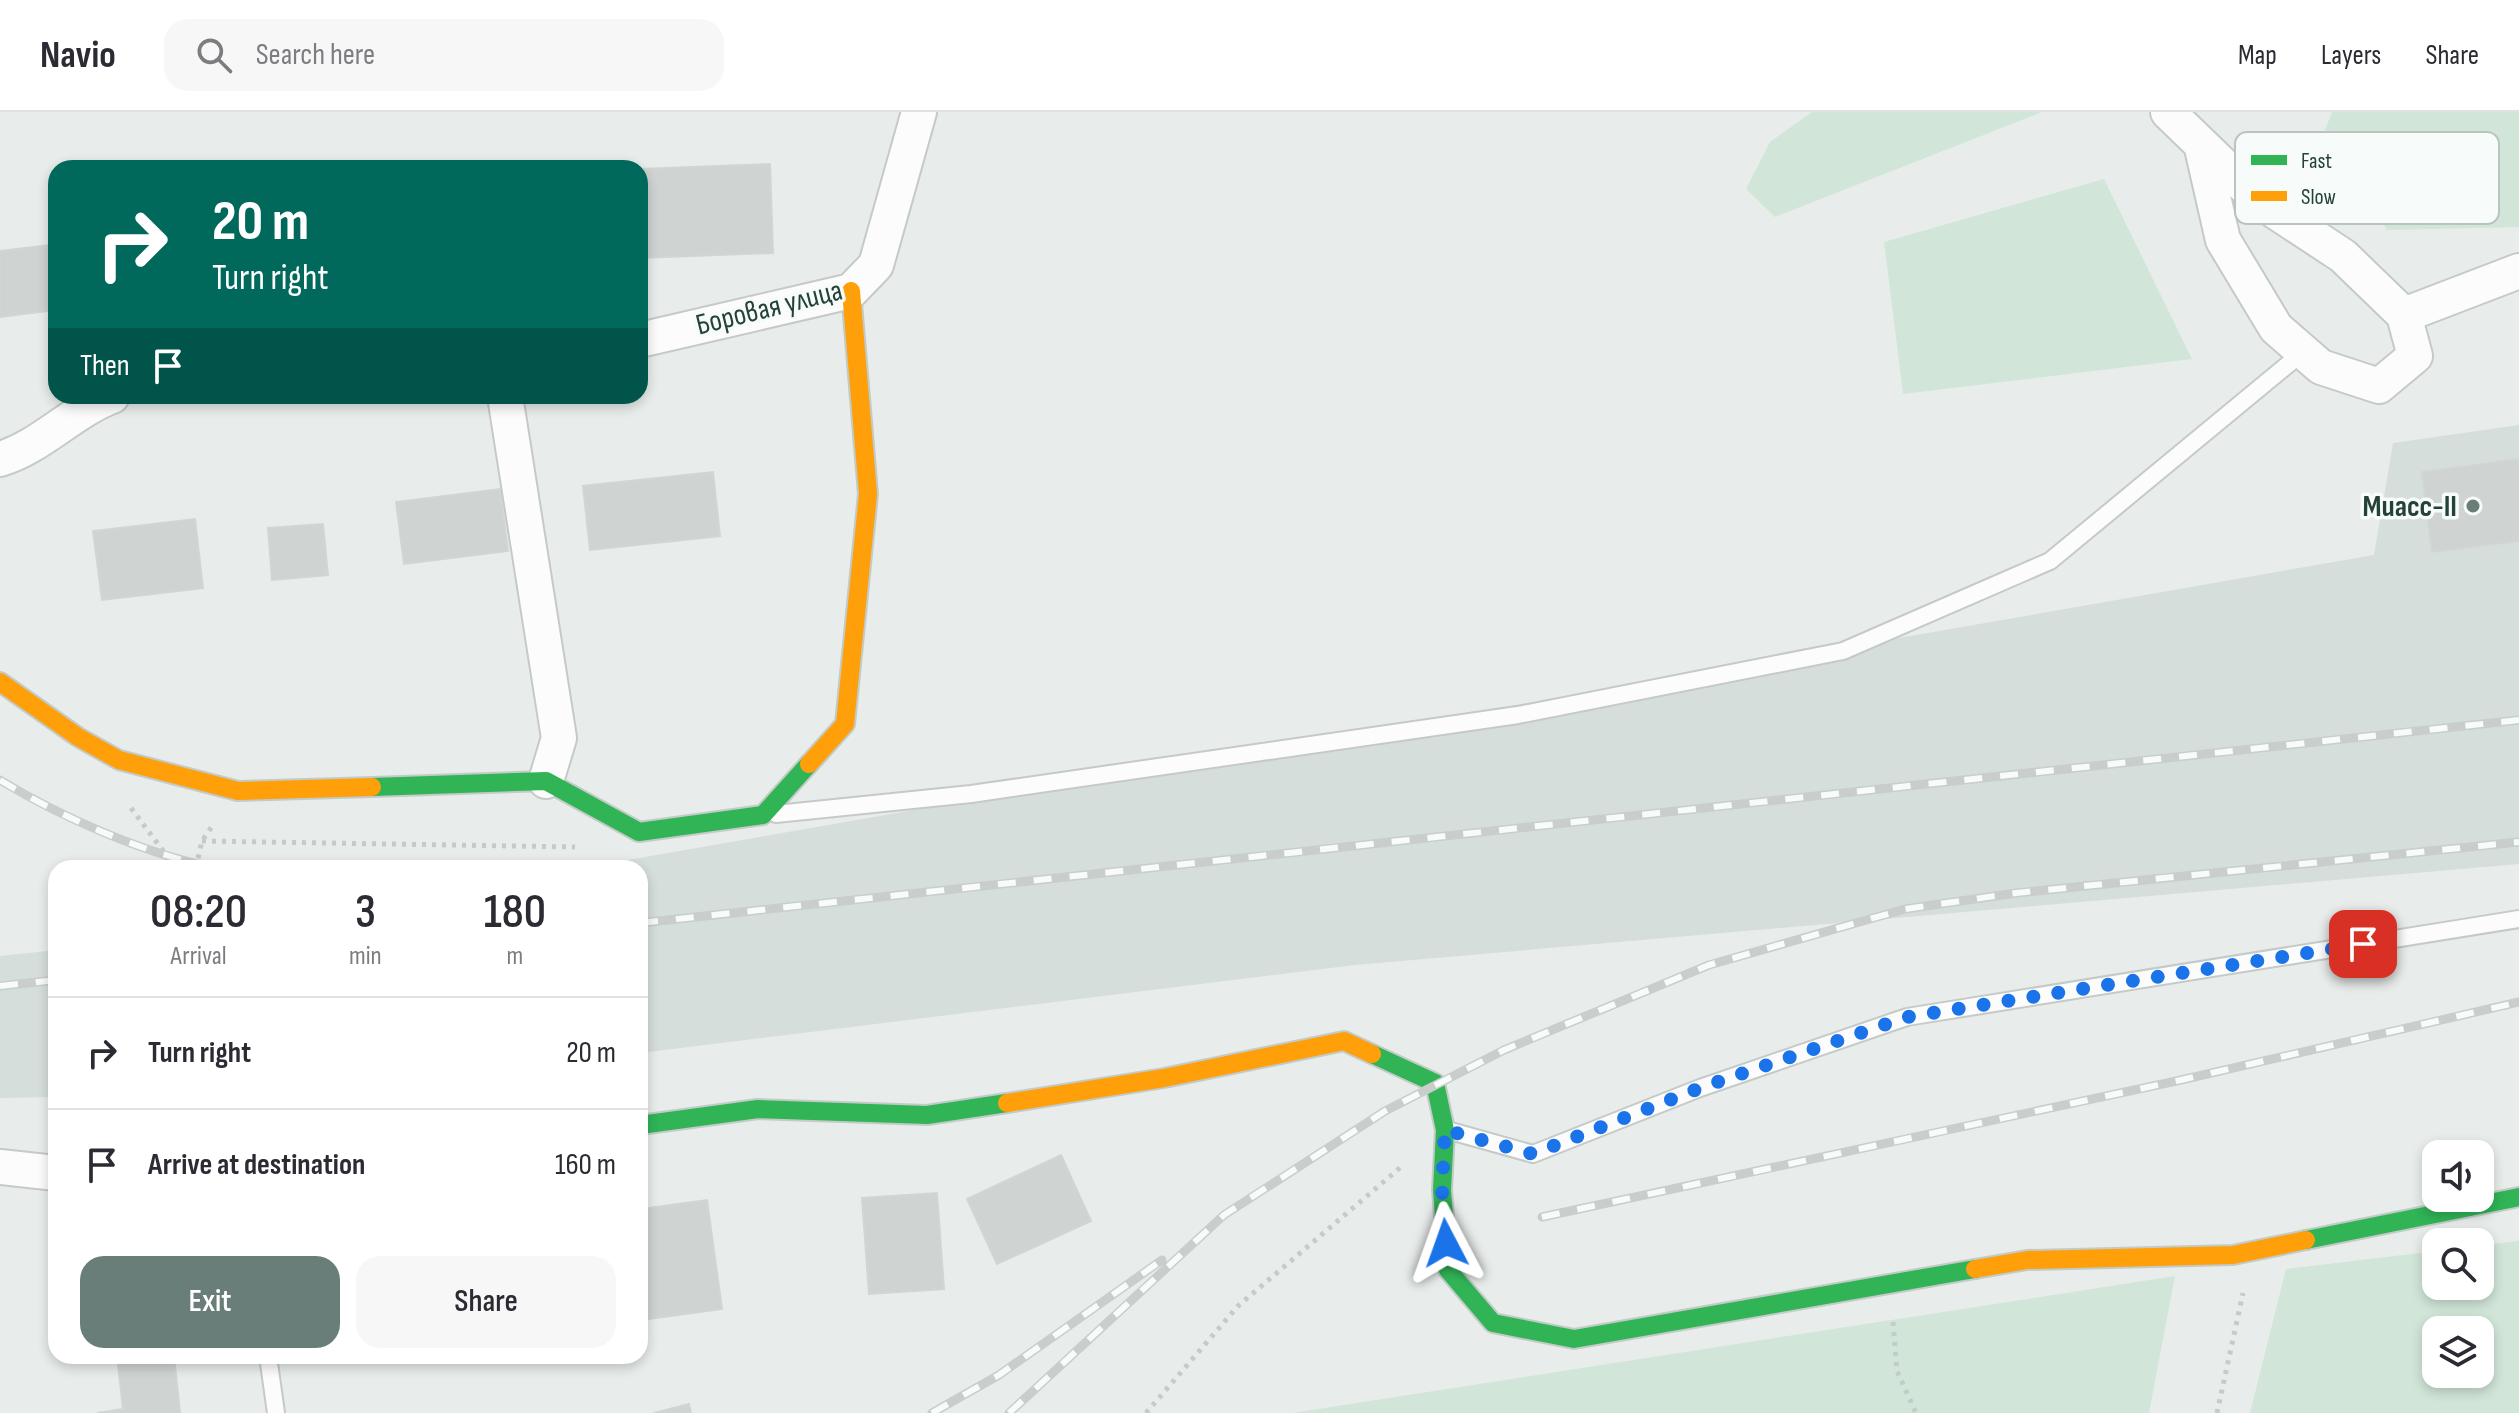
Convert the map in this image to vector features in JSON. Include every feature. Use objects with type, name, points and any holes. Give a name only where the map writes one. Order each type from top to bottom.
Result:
[{"type":"street","name":"Боровая улица","points":[[648,338],[851,291],[876,265],[919,112]]},
{"type":"street","points":[[2168,112],[2235,178]]},
{"type":"street","points":[[2202,148],[2223,240],[2276,328],[2321,367],[2379,386],[2415,356],[2404,315],[2343,256],[2294,224]]},
{"type":"street","points":[[2404,315],[2519,271]]},
{"type":"street","points":[[0,682],[78,737],[119,760],[238,791],[546,781],[639,832],[763,815],[845,724],[868,494],[851,291]]},
{"type":"street","points":[[0,459],[16,454],[91,404]]},
{"type":"street","points":[[506,404],[559,738],[546,781]]},
{"type":"street","points":[[648,1124],[758,1109],[927,1115],[1164,1078],[1344,1041],[1435,1083],[1445,1130],[1442,1190],[1448,1270],[1493,1323],[1574,1339],[2027,1260],[2233,1255],[2519,1197]]},
{"type":"street","points":[[0,1167],[48,1172]]},
{"type":"lane","points":[[763,815],[971,794],[1503,718],[1843,651],[2050,561],[2303,352]]},
{"type":"lane","points":[[1445,1130],[1533,1154],[1700,1088],[1907,1017],[2519,919]]},
{"type":"lane","points":[[269,1364],[276,1413]]},
{"type":"path","points":[[202,841],[585,847]]},
{"type":"path","points":[[1146,1413],[1238,1306],[1445,1130]]},
{"type":"path","points":[[2217,1413],[2252,1252]]},
{"type":"path","points":[[1886,1284],[1896,1340],[1897,1371],[1916,1413]]},
{"type":"shaded area","points":[[2519,425],[2519,864],[1355,965],[648,1052],[648,860],[628,860],[2374,555],[2393,443]]},
{"type":"shaded area","points":[[48,951],[48,1097],[0,1098],[0,956]]},
{"type":"green space","points":[[1812,112],[2042,112],[1775,217],[1746,189],[1770,142]]},
{"type":"green space","points":[[2332,112],[2519,112],[2519,227],[2387,230],[2383,224],[2499,224],[2499,132],[2325,130]]},
{"type":"green space","points":[[2104,179],[2192,359],[1903,394],[1884,242]]},
{"type":"green space","points":[[2519,1241],[2519,1413],[2250,1413],[2286,1269],[2422,1253],[2422,1300],[2494,1300],[2494,1244]]},
{"type":"green space","points":[[2175,1276],[2149,1413],[1292,1413]]},
{"type":"building","points":[[770,164],[773,253],[648,258],[648,169]]},
{"type":"building","points":[[48,245],[48,311],[0,317],[0,251]]},
{"type":"building","name":"Миасс-II","points":[[2519,459],[2519,541],[2432,552],[2422,472]]},
{"type":"building","points":[[713,472],[720,536],[590,550],[583,486]]},
{"type":"building","points":[[500,489],[508,551],[404,564],[396,502]]},
{"type":"building","points":[[195,519],[203,588],[102,600],[93,531]]},
{"type":"building","points":[[323,524],[328,575],[272,580],[268,528]]},
{"type":"building","points":[[1061,1155],[1091,1221],[997,1264],[967,1199]]},
{"type":"building","points":[[937,1193],[944,1289],[869,1294],[862,1198]]},
{"type":"building","points":[[707,1200],[722,1309],[648,1319],[648,1208]]},
{"type":"building","points":[[118,1364],[175,1364],[180,1413],[97,1413],[123,1409]]},
{"type":"building","points":[[689,1404],[691,1413],[654,1413]]},
{"type":"railway","points":[[648,922],[2519,720]]},
{"type":"railway","points":[[0,780],[104,833],[184,860]]},
{"type":"railway","points":[[1009,1413],[1224,1215],[1385,1111],[1504,1050],[1709,965],[1905,909],[2016,893],[2519,842]]},
{"type":"railway","points":[[0,986],[48,981]]},
{"type":"railway","points":[[1542,1217],[2181,1080],[2519,1002]]},
{"type":"railway","points":[[932,1413],[999,1375],[1162,1260]]},
{"type":"traffic: fast","points":[[372,787],[546,781],[639,832],[763,815],[809,764]]},
{"type":"traffic: fast","points":[[1372,1054],[1435,1083],[1445,1130],[1442,1190],[1448,1270],[1493,1323],[1574,1339],[1975,1269]]},
{"type":"traffic: fast","points":[[648,1124],[758,1109],[927,1115],[1007,1103]]},
{"type":"traffic: fast","points":[[2306,1240],[2519,1197]]},
{"type":"traffic: slow","points":[[809,764],[845,724],[868,494],[851,291]]},
{"type":"traffic: slow","points":[[0,682],[78,737],[119,760],[238,791],[372,787]]},
{"type":"traffic: slow","points":[[1007,1103],[1164,1078],[1344,1041],[1372,1054]]},
{"type":"traffic: slow","points":[[1975,1269],[2027,1260],[2233,1255],[2306,1240]]},
{"type":"place","name":"Миасс-II","points":[[2473,506]]},
{"type":"route","points":[[1446,1243],[1442,1190],[1445,1130],[1533,1154],[1700,1088],[1907,1017],[2363,944]]}]
